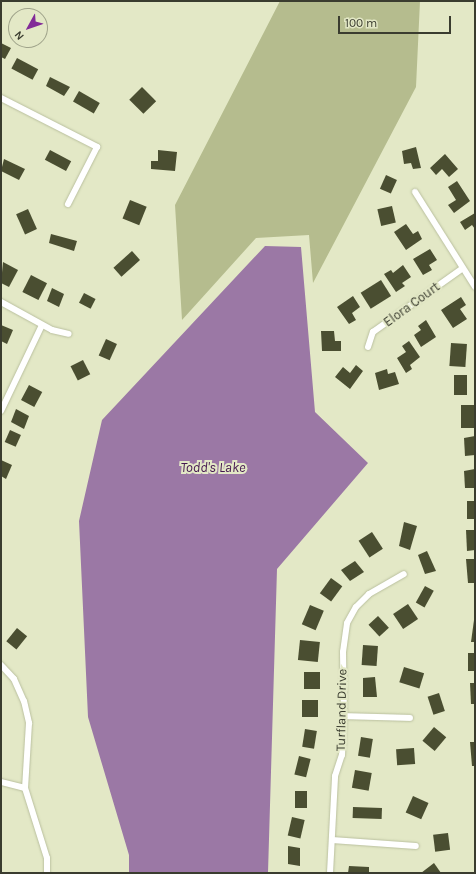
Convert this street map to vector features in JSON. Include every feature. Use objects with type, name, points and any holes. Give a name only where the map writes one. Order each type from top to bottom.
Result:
[{"type":"street","points":[[1,98],[97,147],[68,204]]},
{"type":"street","points":[[415,192],[475,287]]},
{"type":"street","name":"Elora Court","points":[[368,347],[374,332],[463,268]]},
{"type":"street","points":[[1,302],[42,325],[69,334]]},
{"type":"street","points":[[1,411],[42,325]]},
{"type":"street","name":"Turfland Drive","points":[[330,873],[335,776],[342,755],[344,716],[343,652],[347,623],[356,607],[369,594],[404,574]]},
{"type":"street","points":[[1,665],[14,679],[24,701],[29,723],[25,788],[47,858],[47,873]]},
{"type":"street","points":[[344,716],[410,718]]},
{"type":"street","points":[[1,782],[25,788]]},
{"type":"street","points":[[332,840],[416,846]]},
{"type":"green space","points":[[280,1],[420,1],[416,87],[313,283],[309,235],[256,238],[182,320],[175,205]]},
{"type":"water","name":"Todd's Lake","points":[[265,246],[301,247],[315,412],[368,463],[277,569],[268,873],[129,873],[129,855],[88,717],[79,521],[102,420]]},
{"type":"building","points":[[1,43],[8,46],[8,48],[11,48],[5,59],[1,57]]},
{"type":"building","points":[[17,58],[38,69],[33,80],[11,69]]},
{"type":"building","points":[[50,77],[70,87],[64,96],[46,86]]},
{"type":"building","points":[[142,87],[156,101],[143,114],[129,100]]},
{"type":"building","points":[[79,91],[100,103],[94,113],[73,101]]},
{"type":"building","points":[[416,147],[421,168],[413,169],[411,163],[404,164],[402,151]]},
{"type":"building","points":[[50,150],[71,161],[66,171],[45,160]]},
{"type":"building","points":[[158,150],[177,152],[175,171],[151,169],[151,161],[158,161]]},
{"type":"building","points":[[445,154],[458,169],[449,177],[442,169],[436,175],[430,168]]},
{"type":"building","points":[[4,159],[25,169],[19,180],[1,171]]},
{"type":"building","points":[[386,175],[397,180],[391,194],[380,189]]},
{"type":"building","points":[[457,181],[470,201],[454,213],[448,205],[456,200],[448,187]]},
{"type":"building","points":[[130,200],[147,207],[139,225],[123,219]]},
{"type":"building","points":[[392,206],[396,223],[381,226],[377,209]]},
{"type":"building","points":[[28,209],[37,229],[25,234],[16,214]]},
{"type":"building","points":[[475,213],[475,229],[472,225],[465,230],[460,222]]},
{"type":"building","points":[[406,224],[413,234],[418,231],[422,239],[406,250],[394,232]]},
{"type":"building","points":[[51,234],[77,241],[74,251],[49,243]]},
{"type":"building","points":[[430,249],[437,260],[429,265],[432,270],[423,275],[413,259]]},
{"type":"building","points":[[132,251],[140,260],[121,277],[113,268]]},
{"type":"building","points":[[3,262],[18,270],[9,287],[1,283]]},
{"type":"building","points":[[403,265],[411,277],[402,283],[405,286],[396,292],[384,274],[391,270],[393,273]]},
{"type":"building","points":[[31,275],[47,283],[38,300],[22,292]]},
{"type":"building","points":[[381,280],[391,296],[371,309],[361,293]]},
{"type":"building","points":[[52,288],[64,294],[59,307],[47,301]]},
{"type":"building","points":[[84,293],[96,299],[91,309],[79,303]]},
{"type":"building","points":[[353,296],[360,307],[352,313],[356,320],[349,324],[337,307]]},
{"type":"building","points":[[461,297],[466,305],[460,309],[467,319],[453,328],[441,310]]},
{"type":"building","points":[[426,320],[436,337],[421,347],[414,335],[421,330],[418,326]]},
{"type":"building","points":[[1,325],[13,330],[7,344],[1,341]]},
{"type":"building","points":[[321,331],[334,331],[335,341],[341,341],[341,351],[322,351]]},
{"type":"building","points":[[106,339],[117,344],[110,360],[99,355]]},
{"type":"building","points":[[409,341],[420,357],[410,365],[412,369],[406,373],[397,358],[406,352],[402,346]]},
{"type":"building","points":[[451,343],[467,344],[465,367],[449,366]]},
{"type":"building","points":[[83,360],[90,374],[78,381],[71,366]]},
{"type":"building","points":[[356,365],[363,371],[350,389],[335,377],[343,367],[350,373]]},
{"type":"building","points":[[387,369],[388,374],[395,372],[399,384],[379,390],[375,373]]},
{"type":"building","points":[[454,375],[467,375],[467,395],[454,395]]},
{"type":"building","points":[[29,385],[42,392],[34,407],[21,400]]},
{"type":"building","points":[[461,405],[475,405],[475,428],[461,428]]},
{"type":"building","points":[[16,409],[29,416],[24,429],[11,422]]},
{"type":"building","points":[[10,430],[21,435],[16,447],[5,442]]},
{"type":"building","points":[[475,436],[475,455],[465,456],[464,438]]},
{"type":"building","points":[[1,460],[12,465],[6,479],[1,476]]},
{"type":"building","points":[[475,469],[475,488],[465,488],[464,471]]},
{"type":"building","points":[[467,501],[475,501],[475,519],[467,519]]},
{"type":"building","points":[[404,522],[417,526],[410,550],[399,546]]},
{"type":"building","points":[[466,530],[475,530],[475,550],[467,551]]},
{"type":"building","points":[[372,532],[383,549],[369,557],[359,541]]},
{"type":"building","points":[[427,551],[436,571],[425,574],[418,555]]},
{"type":"building","points":[[466,559],[475,559],[475,583],[468,583]]},
{"type":"building","points":[[355,561],[364,572],[350,581],[341,570]]},
{"type":"building","points":[[331,578],[342,586],[331,602],[320,593]]},
{"type":"building","points":[[425,586],[434,591],[425,607],[416,603]]},
{"type":"building","points":[[408,604],[418,619],[403,629],[393,614]]},
{"type":"building","points":[[310,605],[324,611],[316,630],[302,624]]},
{"type":"building","points":[[378,616],[389,628],[379,637],[368,625]]},
{"type":"building","points":[[474,620],[475,642],[471,642]]},
{"type":"building","points":[[17,628],[27,636],[16,649],[6,641]]},
{"type":"building","points":[[300,640],[320,642],[318,662],[298,660]]},
{"type":"building","points":[[363,645],[378,646],[377,666],[362,665]]},
{"type":"building","points":[[468,653],[475,653],[475,671],[468,671]]},
{"type":"building","points":[[404,667],[424,673],[419,688],[399,682]]},
{"type":"building","points":[[304,672],[320,672],[320,689],[304,689]]},
{"type":"building","points":[[375,677],[377,697],[363,697],[363,678]]},
{"type":"building","points":[[470,683],[475,683],[475,704],[471,704]]},
{"type":"building","points":[[439,693],[445,711],[433,715],[428,697]]},
{"type":"building","points":[[302,700],[318,700],[318,717],[302,717]]},
{"type":"building","points":[[434,727],[446,737],[435,751],[422,741]]},
{"type":"building","points":[[305,729],[317,731],[314,749],[302,747]]},
{"type":"building","points":[[361,737],[373,739],[370,758],[358,756]]},
{"type":"building","points":[[470,742],[475,742],[475,766],[472,766]]},
{"type":"building","points":[[414,748],[415,764],[397,765],[396,749]]},
{"type":"building","points":[[299,756],[311,759],[306,777],[294,774]]},
{"type":"building","points":[[355,770],[372,773],[369,791],[352,788]]},
{"type":"building","points":[[295,791],[307,791],[307,808],[295,808]]},
{"type":"building","points":[[413,796],[429,803],[421,819],[406,812]]},
{"type":"building","points":[[353,807],[382,808],[382,819],[353,818]]},
{"type":"building","points":[[292,817],[305,820],[300,838],[288,836]]},
{"type":"building","points":[[448,833],[450,850],[435,852],[433,835]]},
{"type":"building","points":[[288,846],[300,848],[300,866],[288,864]]},
{"type":"building","points":[[434,863],[441,873],[421,873]]},
{"type":"building","points":[[349,866],[369,867],[369,873],[348,873]]}]
